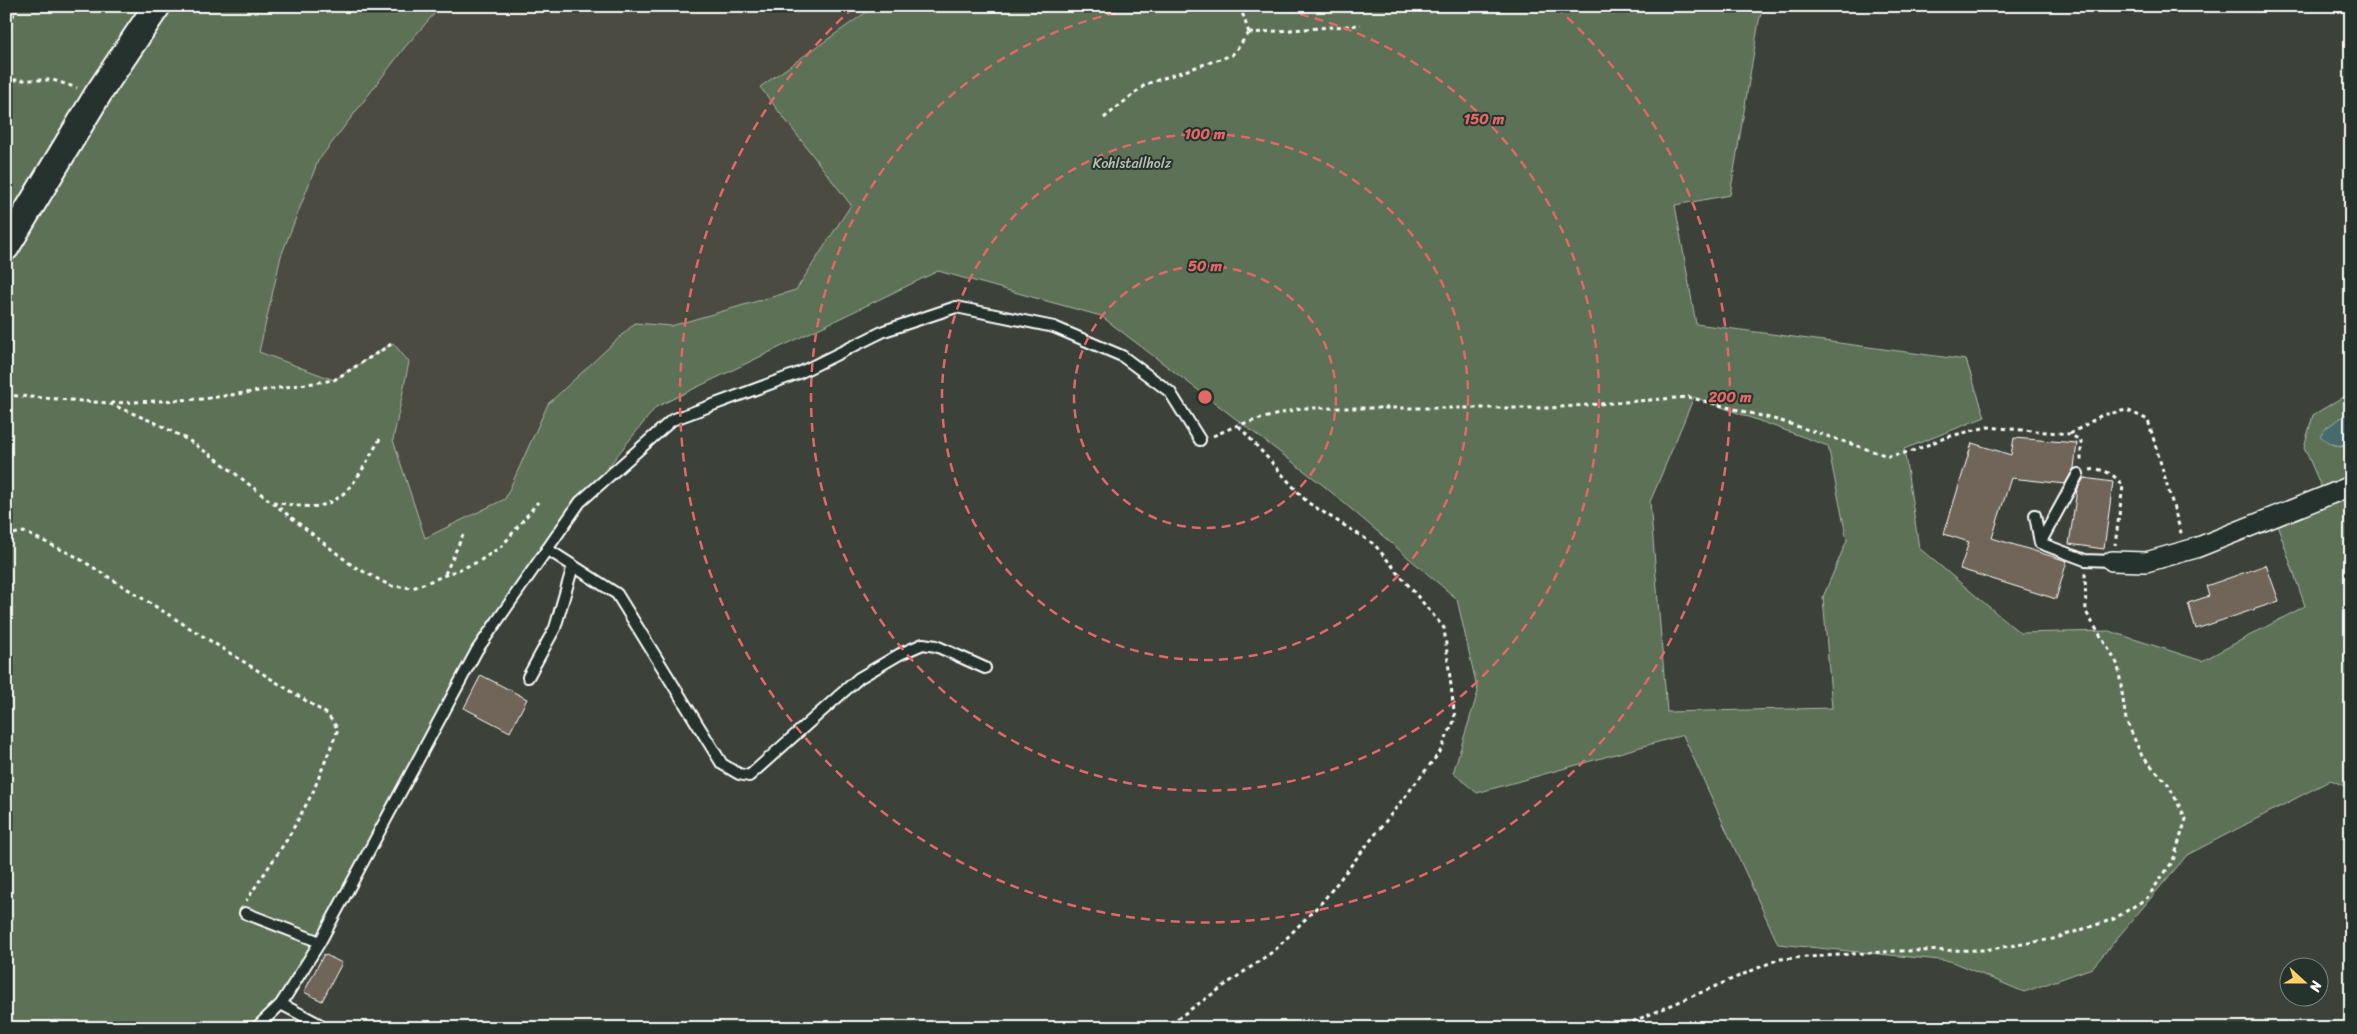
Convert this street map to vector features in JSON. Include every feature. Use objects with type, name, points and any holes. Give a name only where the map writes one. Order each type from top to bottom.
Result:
[{"type":"main road","points":[[6,247],[98,94],[157,6]]},
{"type":"street","points":[[2112,561],[2146,562],[2186,551],[2286,514],[2351,486]]},
{"type":"lane","points":[[256,1028],[281,1004],[320,942],[477,650],[580,502],[672,420],[799,374],[884,331],[956,307],[1054,327],[1122,356],[1170,392],[1200,440]]},
{"type":"lane","points":[[2040,543],[2078,474]]},
{"type":"lane","points":[[2035,515],[2040,543]]},
{"type":"lane","points":[[2040,543],[2085,560],[2112,561]]},
{"type":"lane","points":[[547,549],[617,594],[722,764],[739,774],[749,776],[859,678],[900,654],[923,644],[936,646],[985,668]]},
{"type":"lane","points":[[528,678],[555,628],[573,566]]},
{"type":"lane","points":[[245,913],[320,942]]},
{"type":"lane","points":[[281,1004],[319,1024]]},
{"type":"path","points":[[6,40],[16,6]]},
{"type":"path","points":[[1240,6],[1249,33]]},
{"type":"path","points":[[1104,118],[1146,84],[1232,55],[1249,33],[1361,25]]},
{"type":"path","points":[[6,77],[13,80],[53,80],[98,94]]},
{"type":"path","points":[[6,395],[108,403],[203,398],[334,380],[393,343]]},
{"type":"path","points":[[1200,440],[1238,425],[1301,408],[1550,408],[1688,397],[1781,421],[1888,456],[1910,452],[1947,437],[1987,427],[2070,434],[2082,442],[2082,458],[2078,474],[2096,469],[2119,479],[2123,486],[2112,561]]},
{"type":"path","points":[[108,403],[188,440],[272,502],[353,566],[390,586],[413,588],[478,562],[502,546],[538,502]]},
{"type":"path","points":[[2070,434],[2102,415],[2127,410],[2148,420],[2186,551]]},
{"type":"path","points":[[1164,1028],[1274,950],[1323,901],[1440,752],[1455,719],[1444,628],[1374,544],[1307,502],[1238,425]]},
{"type":"path","points":[[272,502],[322,506],[338,498],[350,488],[380,439]]},
{"type":"path","points":[[6,535],[24,532],[75,556],[327,714],[338,729],[313,792],[288,838],[246,898],[245,913]]},
{"type":"path","points":[[445,574],[463,535]]},
{"type":"path","points":[[1618,1028],[1779,959],[1897,951],[1984,950],[2053,939],[2114,919],[2147,898],[2173,861],[2186,819],[2168,784],[2142,756],[2126,720],[2118,666],[2086,612],[2085,560]]},
{"type":"shaded area","points":[[369,6],[875,6],[760,87],[851,205],[796,290],[671,326],[635,323],[548,404],[505,499],[424,539],[393,440],[409,363],[334,380],[259,352],[281,256],[318,161],[405,47]]},
{"type":"green space","points":[[6,6],[146,6],[6,222]]},
{"type":"green space","name":"Kohlstallholz","points":[[174,6],[441,6],[405,47],[318,161],[281,256],[259,352],[334,380],[393,343],[409,362],[393,440],[425,538],[505,499],[548,404],[635,323],[671,326],[796,290],[851,205],[760,87],[875,6],[1763,6],[1730,195],[1675,205],[1696,324],[1966,360],[1985,417],[1904,449],[1919,548],[2020,633],[2109,631],[2202,661],[2305,606],[2277,524],[2351,492],[2351,789],[2331,780],[2187,855],[2092,968],[2024,992],[1950,961],[1778,944],[1683,735],[1477,793],[1453,773],[1478,692],[1457,599],[1324,486],[1101,316],[938,271],[656,407],[580,502],[477,650],[302,973],[256,1028],[6,1028],[6,271],[95,124]],"holes":[[[1694,397],[1828,446],[1847,540],[1823,597],[1832,708],[1667,712],[1650,502]]]},
{"type":"green space","points":[[2351,392],[2351,411],[2326,428],[2329,443],[2341,447],[2351,444],[2351,480],[2323,491],[2304,447],[2313,415]]},
{"type":"water","points":[[2351,411],[2351,444],[2342,446],[2334,444],[2320,436],[2326,428]]},
{"type":"building","points":[[2014,438],[2077,443],[2074,468],[2065,484],[2011,478],[1992,538],[2067,561],[2056,599],[1960,569],[1969,542],[1944,534],[1972,443],[2011,455]]},
{"type":"building","points":[[2084,478],[2113,482],[2104,549],[2069,544],[2077,490]]},
{"type":"building","points":[[2266,565],[2279,601],[2196,629],[2188,603],[2209,596],[2206,586]]},
{"type":"building","points":[[481,675],[527,699],[510,732],[464,708]]},
{"type":"building","points":[[324,954],[342,963],[322,1001],[304,992]]}]
